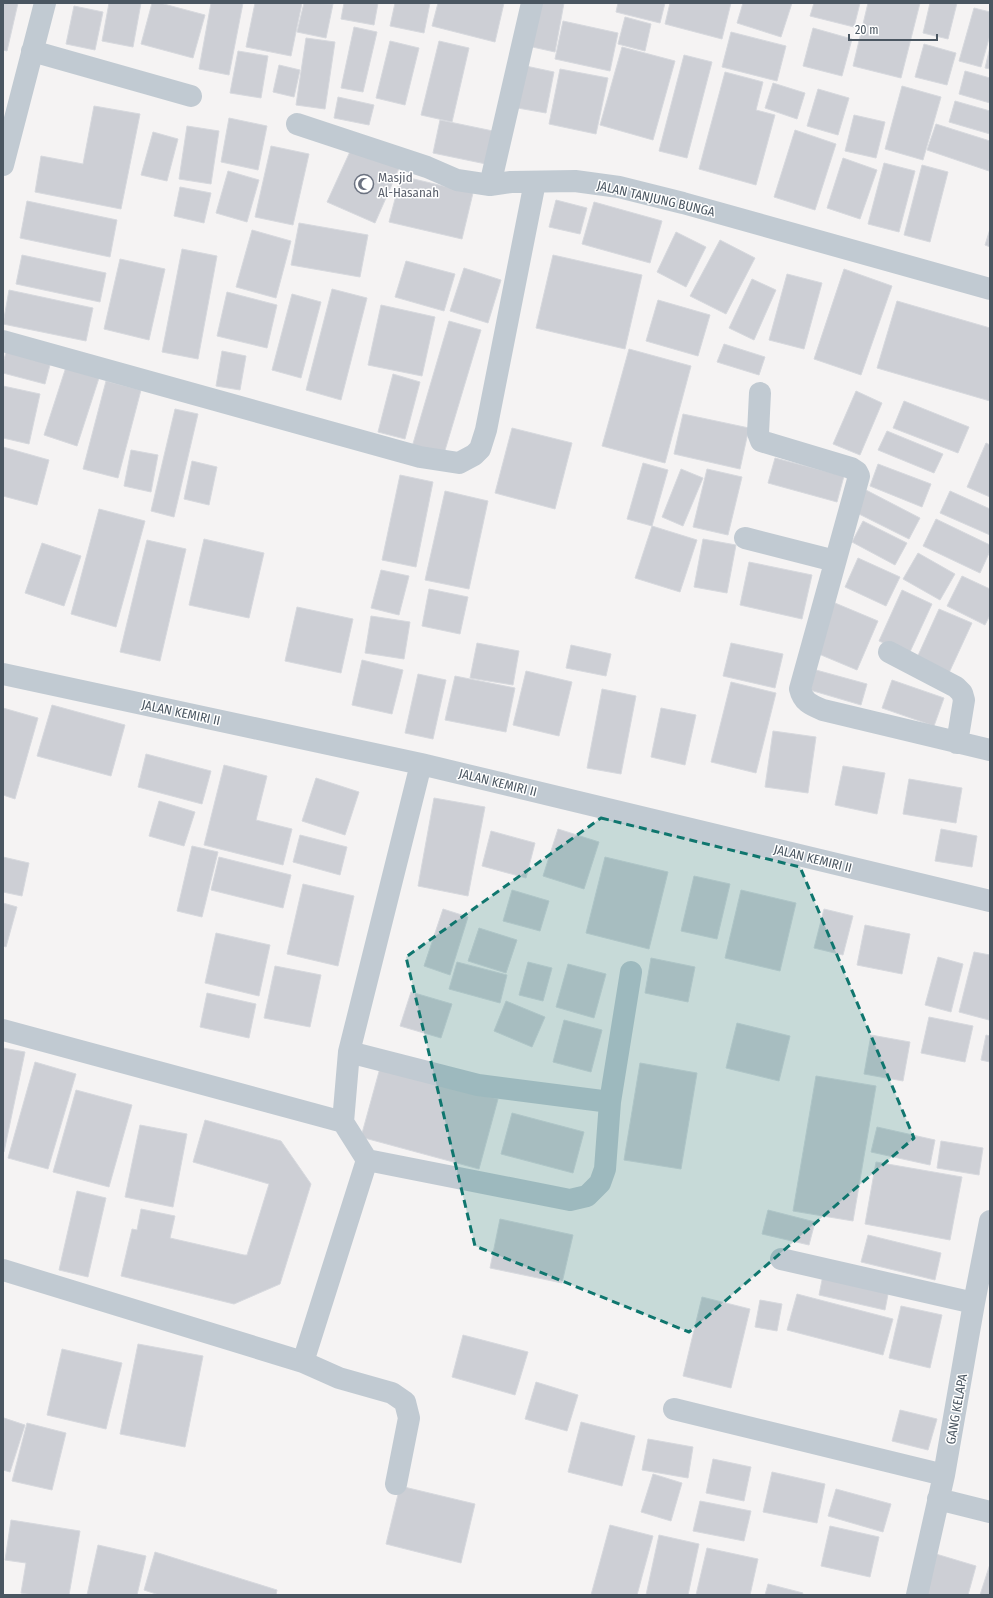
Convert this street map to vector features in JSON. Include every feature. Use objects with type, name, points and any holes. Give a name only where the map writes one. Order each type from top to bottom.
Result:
[{"type":"street","points":[[3,165],[45,3]]},
{"type":"street","points":[[490,185],[532,3]]},
{"type":"street","points":[[32,51],[191,96]]},
{"type":"street","name":"JALAN TANJUNG BUNGA","points":[[297,124],[427,167],[457,180],[490,185],[575,181],[619,187],[683,203],[990,289]]},
{"type":"street","points":[[3,341],[420,457],[459,463],[474,455],[480,449],[486,430],[535,182]]},
{"type":"street","points":[[760,392],[758,433],[761,441],[851,468],[857,472],[859,476],[800,689],[801,696],[807,703],[822,710],[990,750]]},
{"type":"street","points":[[745,538],[835,561]]},
{"type":"street","points":[[889,652],[956,687],[962,693],[964,700],[957,743]]},
{"type":"street","name":"JALAN KEMIRI II","points":[[3,674],[421,764],[990,901]]},
{"type":"street","points":[[421,764],[349,1052],[343,1122],[367,1160],[570,1200],[586,1196],[600,1183],[605,1169],[610,1102],[631,972]]},
{"type":"street","points":[[3,1030],[343,1122]]},
{"type":"street","points":[[349,1052],[478,1085],[610,1102]]},
{"type":"street","points":[[303,1362],[367,1160]]},
{"type":"street","name":"GANG KELAPA","points":[[916,1595],[944,1475],[974,1303],[984,1281],[990,1221]]},
{"type":"street","points":[[781,1259],[974,1303]]},
{"type":"street","points":[[3,1270],[303,1362],[339,1378],[392,1393],[405,1402],[409,1418],[396,1484]]},
{"type":"street","points":[[674,1409],[944,1475]]},
{"type":"street","points":[[938,1499],[990,1512]]},
{"type":"highlighted area","points":[[601,818],[800,867],[914,1138],[689,1332],[475,1246],[406,957]]},
{"type":"building","points":[[3,3],[18,3],[7,51],[3,50]]},
{"type":"building","points":[[109,3],[141,3],[133,47],[102,41]]},
{"type":"building","points":[[152,3],[160,3],[205,15],[193,58],[141,44]]},
{"type":"building","points":[[211,3],[243,3],[229,75],[199,69]]},
{"type":"building","points":[[255,3],[302,3],[291,56],[246,47]]},
{"type":"building","points":[[304,3],[333,4],[326,38],[297,32]]},
{"type":"building","points":[[344,3],[378,3],[374,25],[341,19]]},
{"type":"building","points":[[395,3],[430,3],[424,33],[390,26]]},
{"type":"building","points":[[438,3],[504,3],[495,42],[432,26]]},
{"type":"building","points":[[536,3],[564,3],[555,52],[528,46]]},
{"type":"building","points":[[618,3],[665,3],[660,23],[616,12]]},
{"type":"building","points":[[670,3],[731,3],[722,39],[665,24]]},
{"type":"building","points":[[743,3],[792,3],[781,37],[737,23]]},
{"type":"building","points":[[814,3],[860,3],[854,27],[810,16]]},
{"type":"building","points":[[868,3],[920,3],[901,78],[853,66]]},
{"type":"building","points":[[930,3],[957,3],[948,39],[923,33]]},
{"type":"building","points":[[74,6],[103,12],[95,50],[66,44]]},
{"type":"building","points":[[974,8],[990,12],[990,35],[981,67],[959,61]]},
{"type":"building","points":[[625,17],[651,24],[645,51],[618,44]]},
{"type":"building","points":[[563,21],[618,33],[610,71],[555,59]]},
{"type":"building","points":[[354,27],[377,32],[363,92],[341,88]]},
{"type":"building","points":[[813,28],[852,39],[842,76],[803,66]]},
{"type":"building","points":[[731,32],[786,46],[777,81],[722,67]]},
{"type":"building","points":[[306,38],[335,42],[325,109],[296,105]]},
{"type":"building","points":[[390,41],[419,48],[405,105],[376,98]]},
{"type":"building","points":[[439,41],[469,48],[452,122],[421,115]]},
{"type":"building","points":[[924,44],[956,53],[947,85],[915,77]]},
{"type":"building","points":[[622,47],[675,61],[653,140],[600,125]]},
{"type":"building","points":[[990,47],[990,69],[985,68]]},
{"type":"building","points":[[238,51],[268,56],[261,98],[230,93]]},
{"type":"building","points":[[684,55],[712,62],[687,158],[659,151]]},
{"type":"building","points":[[279,65],[300,70],[294,97],[273,92]]},
{"type":"building","points":[[521,65],[554,72],[546,113],[512,107]]},
{"type":"building","points":[[560,69],[608,78],[596,134],[549,124]]},
{"type":"building","points":[[965,71],[990,78],[990,103],[959,94]]},
{"type":"building","points":[[725,72],[763,82],[756,110],[775,115],[756,185],[699,169]]},
{"type":"building","points":[[773,83],[805,93],[797,119],[765,108]]},
{"type":"building","points":[[902,86],[941,97],[923,160],[885,149]]},
{"type":"building","points":[[818,89],[849,98],[838,135],[807,126]]},
{"type":"building","points":[[338,97],[374,105],[369,125],[334,118]]},
{"type":"building","points":[[955,101],[990,111],[990,134],[949,122]]},
{"type":"building","points":[[94,106],[140,114],[121,209],[35,192],[41,156],[83,164]]},
{"type":"building","points":[[854,115],[885,122],[876,158],[845,151]]},
{"type":"building","points":[[229,118],[267,126],[258,170],[221,162]]},
{"type":"building","points":[[440,120],[493,131],[486,164],[433,153]]},
{"type":"building","points":[[936,124],[990,141],[989,171],[927,150]]},
{"type":"building","points":[[187,126],[219,131],[211,184],[179,179]]},
{"type":"building","points":[[795,130],[836,144],[815,210],[774,197]]},
{"type":"building","points":[[153,132],[178,139],[167,181],[141,175]]},
{"type":"building","name":"Masjid Al-Hasanah","points":[[353,145],[400,166],[375,223],[327,202]]},
{"type":"building","points":[[271,146],[309,154],[293,225],[255,217]]},
{"type":"building","points":[[843,158],[877,170],[860,219],[827,208]]},
{"type":"building","points":[[884,163],[915,171],[899,232],[868,224]]},
{"type":"building","points":[[922,165],[948,172],[930,242],[904,235]]},
{"type":"building","points":[[228,171],[259,180],[247,222],[216,213]]},
{"type":"building","points":[[401,176],[473,193],[462,239],[389,222]]},
{"type":"building","points":[[180,187],[211,193],[204,223],[174,216]]},
{"type":"building","points":[[556,200],[587,208],[580,234],[549,227]]},
{"type":"building","points":[[27,201],[117,220],[110,257],[20,238]]},
{"type":"building","points":[[594,202],[662,221],[650,263],[582,244]]},
{"type":"building","points":[[299,223],[368,235],[360,277],[291,265]]},
{"type":"building","points":[[990,229],[990,247],[985,245]]},
{"type":"building","points":[[252,230],[291,241],[276,298],[236,287]]},
{"type":"building","points":[[676,232],[706,247],[686,287],[657,272]]},
{"type":"building","points":[[720,240],[755,258],[726,314],[690,296]]},
{"type":"building","points":[[182,249],[217,256],[198,359],[162,352]]},
{"type":"building","points":[[22,255],[106,273],[100,302],[16,284]]},
{"type":"building","points":[[553,255],[642,275],[625,349],[536,328]]},
{"type":"building","points":[[120,259],[165,269],[149,340],[104,329]]},
{"type":"building","points":[[406,261],[455,274],[444,311],[395,297]]},
{"type":"building","points":[[464,268],[501,280],[488,323],[450,311]]},
{"type":"building","points":[[844,269],[892,286],[861,375],[814,359]]},
{"type":"building","points":[[787,274],[822,283],[804,349],[769,340]]},
{"type":"building","points":[[752,279],[776,290],[754,340],[729,328]]},
{"type":"building","points":[[332,289],[367,298],[341,400],[306,390]]},
{"type":"building","points":[[9,290],[93,308],[86,341],[3,324]]},
{"type":"building","points":[[227,292],[277,305],[267,348],[217,336]]},
{"type":"building","points":[[292,294],[321,302],[301,378],[272,370]]},
{"type":"building","points":[[658,300],[710,315],[698,356],[646,341]]},
{"type":"building","points":[[897,301],[990,328],[990,401],[877,368]]},
{"type":"building","points":[[381,305],[435,317],[422,376],[368,365]]},
{"type":"building","points":[[449,321],[481,330],[443,457],[412,447]]},
{"type":"building","points":[[724,344],[765,357],[759,375],[717,362]]},
{"type":"building","points":[[7,349],[51,361],[45,384],[3,373],[3,363]]},
{"type":"building","points":[[629,349],[691,366],[665,463],[602,446]]},
{"type":"building","points":[[222,351],[246,356],[240,390],[216,386]]},
{"type":"building","points":[[66,367],[99,378],[77,446],[44,435]]},
{"type":"building","points":[[393,374],[420,382],[405,439],[378,432]]},
{"type":"building","points":[[106,381],[141,390],[118,478],[83,469]]},
{"type":"building","points":[[3,386],[40,394],[29,444],[3,438]]},
{"type":"building","points":[[856,391],[882,403],[860,455],[833,444]]},
{"type":"building","points":[[904,401],[969,427],[958,453],[893,428]]},
{"type":"building","points":[[175,409],[198,414],[174,517],[151,511]]},
{"type":"building","points":[[683,414],[749,428],[740,469],[674,454]]},
{"type":"building","points":[[512,428],[572,443],[555,509],[495,493]]},
{"type":"building","points":[[887,431],[943,454],[934,473],[878,450]]},
{"type":"building","points":[[986,443],[990,445],[990,497],[967,487]]},
{"type":"building","points":[[3,447],[49,460],[37,505],[3,496]]},
{"type":"building","points":[[131,450],[158,455],[151,492],[124,486]]},
{"type":"building","points":[[775,458],[844,476],[837,502],[768,483]]},
{"type":"building","points":[[192,461],[217,467],[209,505],[184,499]]},
{"type":"building","points":[[643,463],[668,470],[652,526],[627,519]]},
{"type":"building","points":[[878,464],[931,484],[922,507],[870,486]]},
{"type":"building","points":[[681,469],[703,478],[683,526],[662,517]]},
{"type":"building","points":[[707,469],[742,477],[728,535],[693,527]]},
{"type":"building","points":[[400,475],[433,482],[416,567],[382,560]]},
{"type":"building","points":[[866,490],[920,518],[909,539],[855,512]]},
{"type":"building","points":[[445,491],[488,501],[469,589],[425,580]]},
{"type":"building","points":[[950,491],[990,509],[990,535],[940,513]]},
{"type":"building","points":[[99,509],[145,521],[116,627],[71,614]]},
{"type":"building","points":[[936,519],[990,545],[990,551],[980,573],[923,546]]},
{"type":"building","points":[[863,521],[907,543],[895,565],[852,542]]},
{"type":"building","points":[[652,526],[697,540],[680,592],[635,578]]},
{"type":"building","points":[[204,539],[264,553],[249,618],[189,605]]},
{"type":"building","points":[[703,539],[736,545],[727,593],[694,587]]},
{"type":"building","points":[[147,540],[186,549],[160,661],[120,652]]},
{"type":"building","points":[[42,543],[81,556],[64,606],[25,593]]},
{"type":"building","points":[[918,553],[955,574],[940,600],[903,579]]},
{"type":"building","points":[[858,558],[900,577],[886,606],[845,587]]},
{"type":"building","points":[[749,562],[812,575],[802,619],[740,605]]},
{"type":"building","points":[[381,570],[409,576],[399,615],[371,608]]},
{"type":"building","points":[[962,576],[990,589],[990,615],[985,625],[947,606]]},
{"type":"building","points":[[429,589],[468,597],[460,634],[422,626]]},
{"type":"building","points":[[902,590],[932,604],[909,654],[879,641]]},
{"type":"building","points":[[835,603],[878,621],[857,670],[814,652]]},
{"type":"building","points":[[297,607],[353,619],[341,673],[285,661]]},
{"type":"building","points":[[939,609],[972,623],[948,675],[916,660]]},
{"type":"building","points":[[371,616],[410,622],[404,659],[365,653]]},
{"type":"building","points":[[477,643],[519,651],[513,685],[470,678]]},
{"type":"building","points":[[731,643],[783,654],[775,688],[723,676]]},
{"type":"building","points":[[571,645],[611,654],[606,676],[566,668]]},
{"type":"building","points":[[362,660],[403,670],[392,714],[352,705]]},
{"type":"building","points":[[816,670],[867,684],[861,705],[810,690]]},
{"type":"building","points":[[526,671],[572,682],[559,736],[513,725]]},
{"type":"building","points":[[418,674],[446,680],[433,739],[405,733]]},
{"type":"building","points":[[455,676],[515,688],[506,732],[445,720]]},
{"type":"building","points":[[892,680],[944,698],[934,726],[882,708]]},
{"type":"building","points":[[731,682],[776,693],[756,773],[711,762]]},
{"type":"building","points":[[602,689],[636,696],[621,774],[587,768]]},
{"type":"building","points":[[52,705],[125,725],[111,776],[37,756]]},
{"type":"building","points":[[3,708],[38,718],[15,799],[3,795]]},
{"type":"building","points":[[661,708],[696,715],[685,765],[651,757]]},
{"type":"building","points":[[773,731],[816,737],[808,793],[765,787]]},
{"type":"building","points":[[146,754],[211,771],[202,804],[138,787]]},
{"type":"building","points":[[224,765],[267,776],[256,820],[292,829],[283,865],[204,845]]},
{"type":"building","points":[[843,766],[885,773],[877,814],[835,805]]},
{"type":"building","points":[[316,778],[359,792],[345,835],[302,821]]},
{"type":"building","points":[[909,779],[962,788],[956,823],[903,814]]},
{"type":"building","points":[[434,798],[485,807],[468,896],[418,886]]},
{"type":"building","points":[[159,801],[195,812],[184,846],[149,836]]},
{"type":"building","points":[[558,829],[599,842],[584,889],[543,876]]},
{"type":"building","points":[[941,829],[977,836],[972,867],[935,861]]},
{"type":"building","points":[[491,831],[535,843],[526,878],[482,866]]},
{"type":"building","points":[[300,835],[347,847],[340,875],[293,862]]},
{"type":"building","points":[[192,846],[218,852],[202,917],[177,911]]},
{"type":"building","points":[[3,857],[29,863],[22,896],[3,892]]},
{"type":"building","points":[[219,857],[291,875],[283,908],[211,890]]},
{"type":"building","points":[[605,857],[668,872],[649,949],[586,933]]},
{"type":"building","points":[[694,876],[730,884],[717,939],[681,931]]},
{"type":"building","points":[[303,884],[354,896],[338,966],[287,954]]},
{"type":"building","points":[[512,890],[549,901],[540,931],[503,921]]},
{"type":"building","points":[[741,890],[796,903],[780,971],[725,958]]},
{"type":"building","points":[[3,903],[17,907],[6,947],[3,946]]},
{"type":"building","points":[[443,909],[468,917],[450,975],[424,966]]},
{"type":"building","points":[[824,909],[853,916],[843,955],[814,948]]},
{"type":"building","points":[[865,925],[910,934],[902,974],[857,965]]},
{"type":"building","points":[[479,928],[517,940],[506,973],[468,961]]},
{"type":"building","points":[[216,933],[270,945],[259,996],[205,983]]},
{"type":"building","points":[[974,952],[990,955],[989,1020],[959,1012]]},
{"type":"building","points":[[938,957],[963,964],[951,1012],[925,1005]]},
{"type":"building","points":[[651,958],[695,967],[688,1002],[645,993]]},
{"type":"building","points":[[457,962],[507,975],[500,1003],[449,989]]},
{"type":"building","points":[[528,962],[552,968],[543,1001],[519,995]]},
{"type":"building","points":[[568,964],[606,974],[594,1018],[556,1007]]},
{"type":"building","points":[[275,966],[321,975],[310,1027],[264,1018]]},
{"type":"building","points":[[411,992],[452,1004],[441,1038],[400,1026]]},
{"type":"building","points":[[207,993],[256,1004],[249,1038],[200,1027]]},
{"type":"building","points":[[506,1001],[545,1017],[532,1047],[494,1031]]},
{"type":"building","points":[[929,1017],[973,1026],[965,1062],[921,1053]]},
{"type":"building","points":[[564,1020],[602,1030],[591,1072],[553,1062]]},
{"type":"building","points":[[737,1023],[790,1036],[779,1081],[726,1068]]},
{"type":"building","points":[[871,1035],[910,1042],[903,1081],[864,1074]]},
{"type":"building","points":[[986,1035],[990,1036],[990,1062],[981,1060]]},
{"type":"building","points":[[3,1048],[25,1052],[4,1152],[3,1152]]},
{"type":"building","points":[[35,1062],[76,1074],[48,1169],[8,1158]]},
{"type":"building","points":[[640,1063],[697,1073],[681,1169],[624,1160]]},
{"type":"building","points":[[380,1068],[498,1099],[479,1169],[361,1137]]},
{"type":"building","points":[[816,1076],[876,1086],[853,1221],[793,1211]]},
{"type":"building","points":[[76,1090],[132,1105],[109,1187],[53,1172]]},
{"type":"building","points":[[512,1113],[584,1132],[573,1173],[501,1154]]},
{"type":"building","points":[[205,1120],[281,1141],[311,1184],[280,1284],[234,1304],[121,1276],[132,1229],[137,1230],[141,1209],[175,1216],[170,1238],[247,1255],[269,1184],[193,1162]]},
{"type":"building","points":[[140,1125],[187,1134],[173,1207],[125,1197]]},
{"type":"building","points":[[877,1127],[935,1140],[930,1165],[871,1152]]},
{"type":"building","points":[[941,1141],[983,1148],[979,1175],[937,1168]]},
{"type":"building","points":[[876,1162],[962,1177],[950,1240],[865,1224]]},
{"type":"building","points":[[77,1191],[106,1198],[88,1277],[59,1270]]},
{"type":"building","points":[[768,1210],[815,1222],[809,1245],[762,1234]]},
{"type":"building","points":[[500,1219],[573,1235],[562,1283],[490,1268]]},
{"type":"building","points":[[868,1235],[941,1253],[935,1280],[861,1262]]},
{"type":"building","points":[[823,1275],[889,1289],[885,1310],[819,1295]]},
{"type":"building","points":[[797,1294],[893,1319],[883,1355],[787,1330]]},
{"type":"building","points":[[702,1297],[750,1309],[731,1388],[683,1376]]},
{"type":"building","points":[[760,1300],[782,1304],[777,1331],[755,1327]]},
{"type":"building","points":[[901,1306],[942,1315],[930,1368],[889,1358]]},
{"type":"building","points":[[463,1335],[528,1352],[515,1395],[452,1377]]},
{"type":"building","points":[[138,1344],[203,1356],[185,1447],[120,1434]]},
{"type":"building","points":[[62,1349],[122,1363],[106,1429],[47,1415]]},
{"type":"building","points":[[536,1382],[578,1395],[567,1431],[525,1419]]},
{"type":"building","points":[[900,1410],[937,1419],[928,1450],[892,1441]]},
{"type":"building","points":[[4,1418],[25,1425],[10,1472],[3,1470]]},
{"type":"building","points":[[581,1422],[635,1436],[622,1486],[568,1472]]},
{"type":"building","points":[[27,1423],[66,1433],[52,1490],[12,1481]]},
{"type":"building","points":[[648,1439],[693,1447],[688,1478],[642,1470]]},
{"type":"building","points":[[713,1459],[751,1467],[744,1501],[706,1493]]},
{"type":"building","points":[[772,1472],[825,1484],[817,1523],[763,1512]]},
{"type":"building","points":[[653,1474],[682,1483],[671,1521],[641,1512]]},
{"type":"building","points":[[400,1486],[475,1504],[461,1563],[386,1544]]},
{"type":"building","points":[[836,1489],[891,1504],[883,1532],[828,1516]]},
{"type":"building","points":[[700,1501],[751,1511],[744,1541],[693,1531]]},
{"type":"building","points":[[11,1520],[80,1531],[69,1595],[32,1595],[21,1593],[26,1563],[5,1560]]},
{"type":"building","points":[[610,1525],[653,1536],[637,1595],[591,1595]]},
{"type":"building","points":[[830,1526],[879,1537],[870,1577],[821,1566]]},
{"type":"building","points":[[659,1535],[699,1544],[688,1595],[646,1595]]},
{"type":"building","points":[[98,1545],[146,1556],[137,1595],[87,1595]]},
{"type":"building","points":[[707,1548],[758,1559],[750,1595],[696,1595]]},
{"type":"building","points":[[155,1552],[277,1590],[276,1595],[159,1595],[144,1590]]},
{"type":"building","points":[[936,1554],[976,1566],[968,1595],[924,1595]]},
{"type":"building","points":[[990,1564],[990,1595],[980,1595]]},
{"type":"building","points":[[768,1584],[803,1593],[802,1595],[765,1595]]},
{"type":"place","name":"Masjid Al-Hasanah","points":[[364,184]]}]
